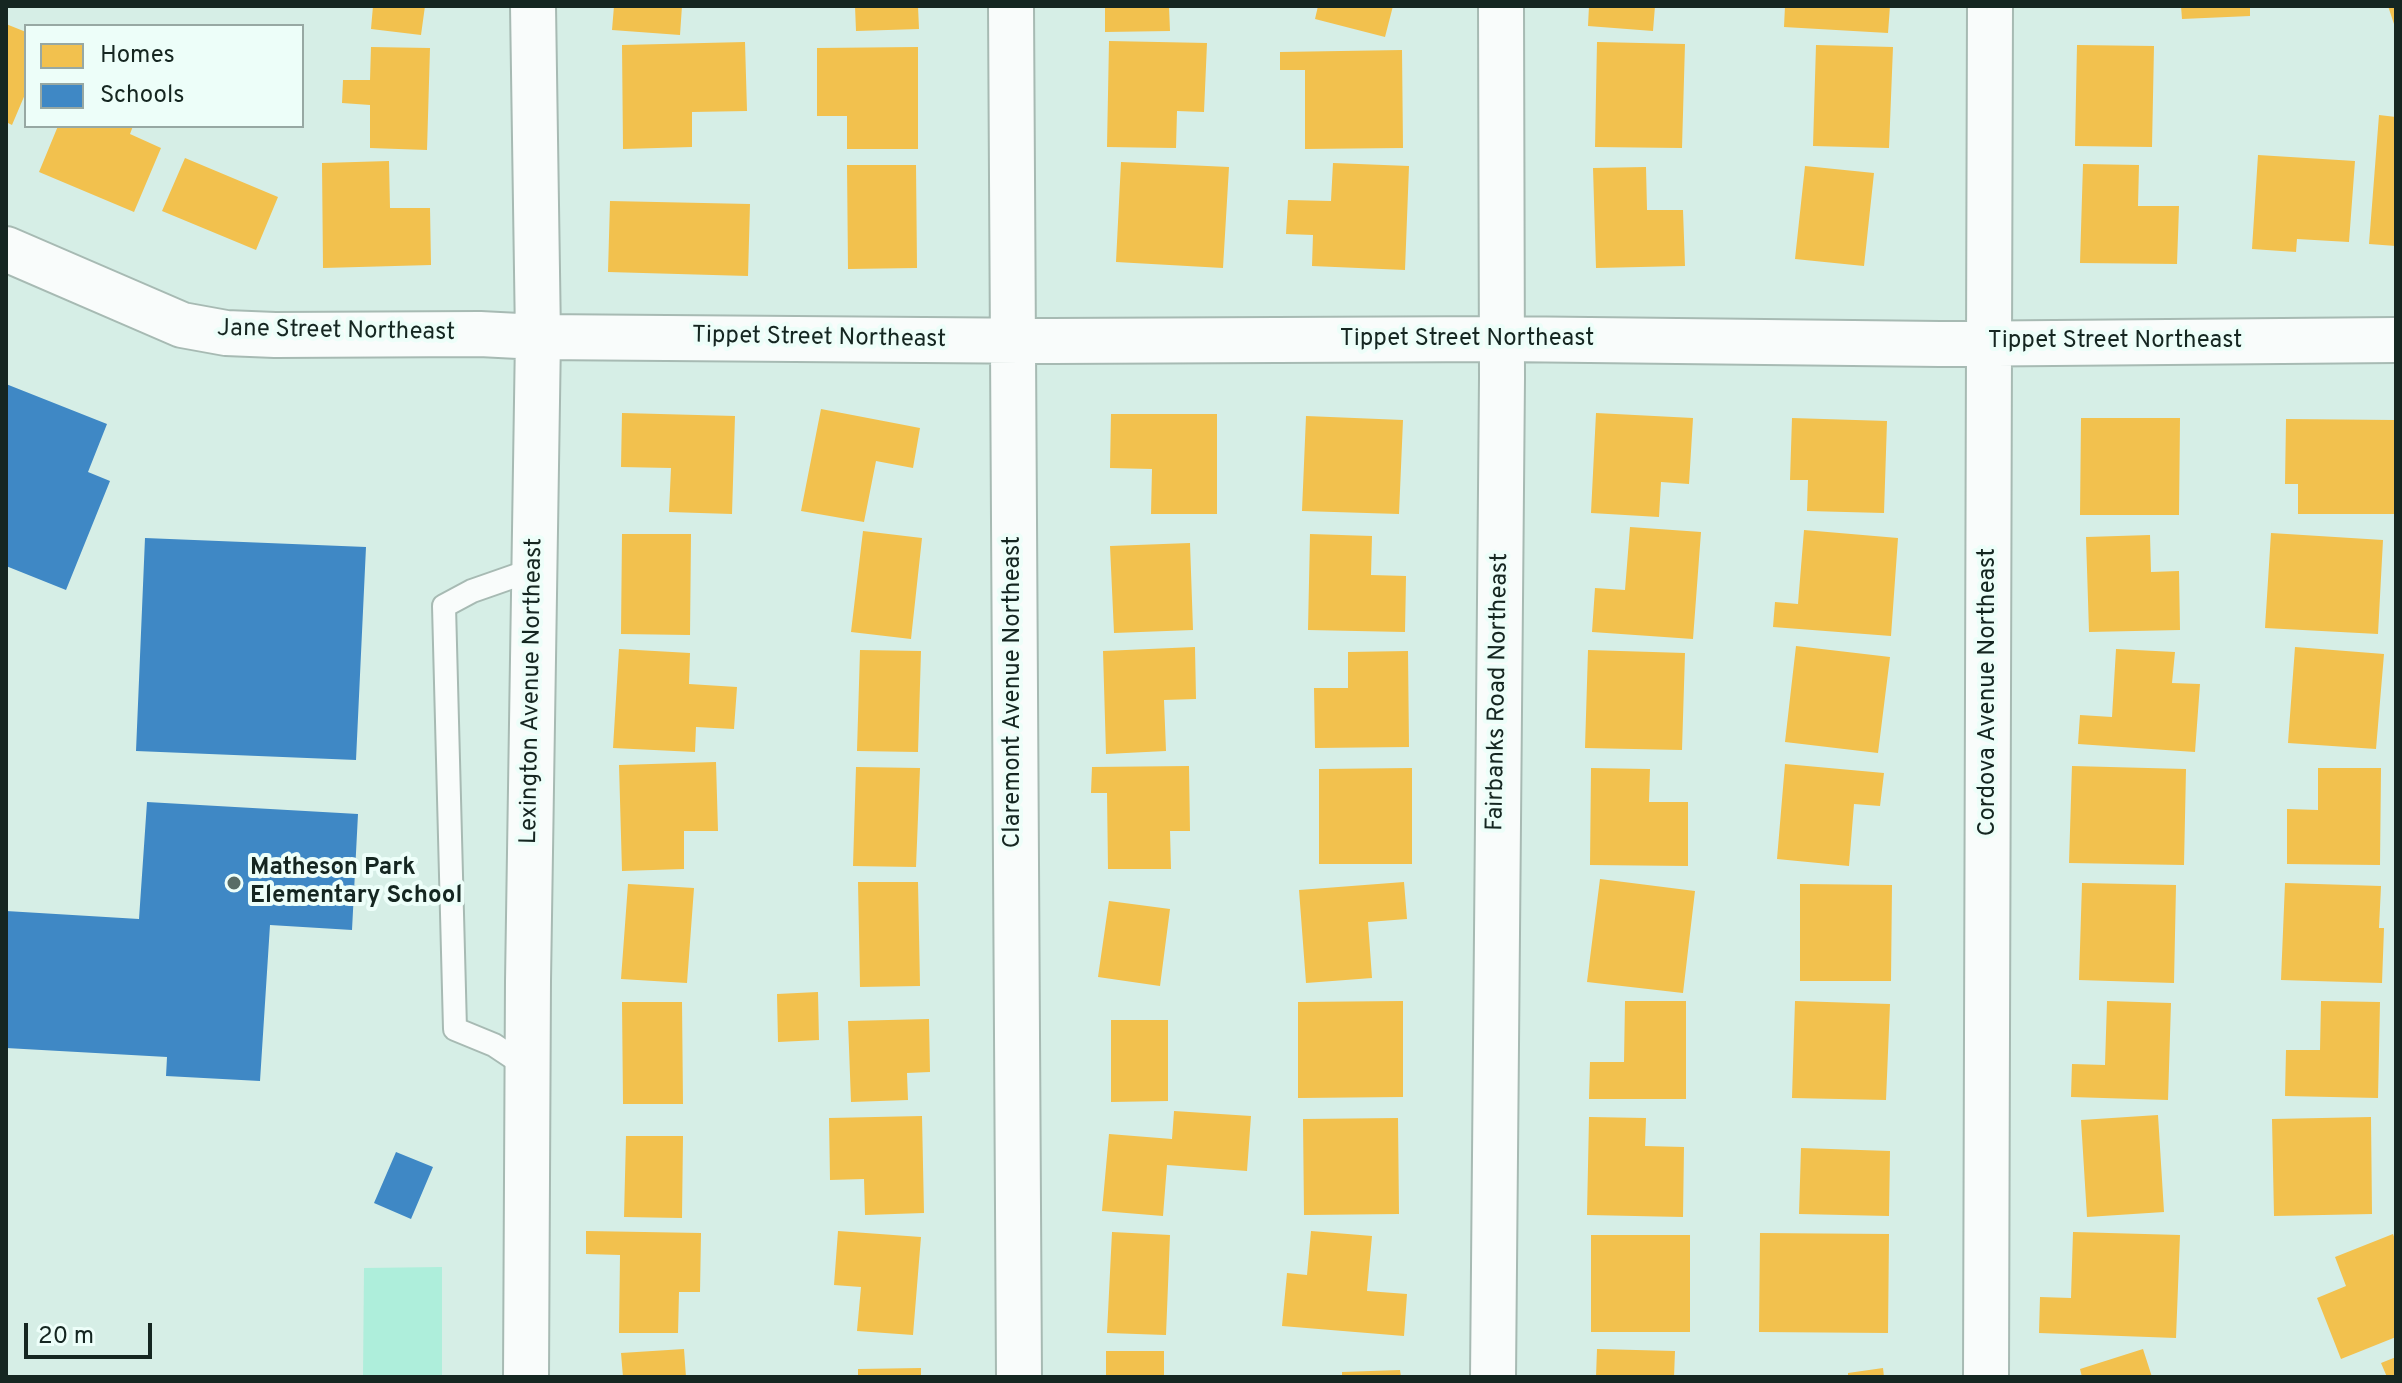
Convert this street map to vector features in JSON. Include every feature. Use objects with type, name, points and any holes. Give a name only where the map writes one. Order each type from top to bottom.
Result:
[{"type":"street","name":"Lexington Avenue Northeast","points":[[526,1377],[527,1067],[538,337],[533,6]]},
{"type":"street","name":"Claremont Avenue Northeast","points":[[1011,6],[1019,1377]]},
{"type":"street","name":"Fairbanks Road Northeast","points":[[1493,1377],[1502,339],[1501,6]]},
{"type":"street","name":"Cordova Avenue Northeast","points":[[1986,1377],[1990,6]]},
{"type":"street","name":"Jane Street Northeast","points":[[6,249],[182,325],[226,333],[538,337]]},
{"type":"street","name":"Tippet Street Northeast","points":[[538,337],[1011,341],[1502,339],[1990,344],[2396,340]]},
{"type":"lane","points":[[527,1067],[494,1045],[455,1029],[444,606],[472,591],[535,569]]},
{"type":"green space","points":[[442,1267],[442,1377],[363,1377],[364,1268]]},
{"type":"building: Homes","points":[[373,6],[425,6],[421,35],[371,29]]},
{"type":"building: Homes","points":[[614,6],[682,6],[680,35],[612,30]]},
{"type":"building: Homes","points":[[855,6],[918,6],[919,29],[856,31]]},
{"type":"building: Homes","points":[[1105,6],[1169,6],[1170,31],[1105,32]]},
{"type":"building: Homes","points":[[1318,6],[1393,6],[1385,37],[1315,19]]},
{"type":"building: Homes","points":[[1589,6],[1655,6],[1653,31],[1588,26]]},
{"type":"building: Homes","points":[[1785,6],[1890,6],[1888,33],[1784,27]]},
{"type":"building: Homes","points":[[2181,6],[2250,6],[2250,16],[2182,19]]},
{"type":"building: Homes","points":[[2388,6],[2396,6],[2396,27],[2395,27]]},
{"type":"building: Homes","points":[[6,24],[24,31],[24,97],[12,125],[6,122]]},
{"type":"building: Homes","points":[[1109,41],[1207,43],[1204,112],[1177,111],[1176,148],[1107,147]]},
{"type":"building: Homes","points":[[745,42],[747,111],[692,112],[692,147],[623,149],[622,45]]},
{"type":"building: Homes","points":[[1597,42],[1685,44],[1682,148],[1595,147]]},
{"type":"building: Homes","points":[[1816,45],[1893,47],[1889,148],[1813,146]]},
{"type":"building: Homes","points":[[2077,45],[2154,46],[2152,147],[2075,146]]},
{"type":"building: Homes","points":[[371,47],[430,48],[427,150],[370,148],[370,105],[342,103],[343,80],[370,80]]},
{"type":"building: Homes","points":[[918,47],[918,149],[847,149],[847,116],[817,116],[817,48]]},
{"type":"building: Homes","points":[[1402,50],[1403,148],[1305,149],[1305,70],[1280,70],[1280,52]]},
{"type":"building: Homes","points":[[2379,115],[2396,117],[2396,246],[2369,244]]},
{"type":"building: Homes","points":[[57,128],[132,128],[130,134],[161,148],[134,212],[39,172]]},
{"type":"building: Homes","points":[[2258,155],[2355,161],[2349,242],[2297,239],[2296,252],[2252,249]]},
{"type":"building: Homes","points":[[185,158],[278,197],[256,250],[162,211]]},
{"type":"building: Homes","points":[[389,161],[390,208],[430,208],[431,265],[323,268],[322,163]]},
{"type":"building: Homes","points":[[1121,162],[1229,167],[1223,268],[1116,262]]},
{"type":"building: Homes","points":[[1333,163],[1409,166],[1405,270],[1312,266],[1313,235],[1286,234],[1288,200],[1331,201]]},
{"type":"building: Homes","points":[[2083,164],[2139,165],[2138,206],[2179,206],[2177,264],[2080,263]]},
{"type":"building: Homes","points":[[847,165],[916,165],[917,268],[848,269]]},
{"type":"building: Homes","points":[[1805,166],[1874,173],[1864,266],[1795,259]]},
{"type":"building: Homes","points":[[1646,167],[1647,210],[1683,210],[1685,266],[1596,268],[1593,168]]},
{"type":"building: Homes","points":[[610,201],[750,204],[748,276],[608,272]]},
{"type":"building: Homes","points":[[821,409],[920,428],[913,468],[876,461],[864,522],[801,511]]},
{"type":"building: Homes","points":[[622,413],[735,416],[732,514],[669,512],[671,468],[621,467]]},
{"type":"building: Homes","points":[[1596,413],[1693,418],[1689,484],[1661,482],[1659,517],[1591,513]]},
{"type":"building: Homes","points":[[1111,414],[1217,414],[1217,514],[1151,514],[1152,469],[1110,468]]},
{"type":"building: Homes","points":[[1306,416],[1403,420],[1399,514],[1302,511]]},
{"type":"building: Homes","points":[[1792,418],[1887,421],[1884,513],[1807,511],[1808,480],[1790,480]]},
{"type":"building: Homes","points":[[2081,418],[2180,418],[2179,515],[2080,515]]},
{"type":"building: Homes","points":[[2286,419],[2395,420],[2394,514],[2298,514],[2298,484],[2285,484]]},
{"type":"building: Homes","points":[[1630,527],[1701,532],[1693,639],[1592,632],[1595,588],[1625,590]]},
{"type":"building: Homes","points":[[1804,530],[1898,538],[1891,636],[1773,627],[1775,602],[1798,604]]},
{"type":"building: Homes","points":[[863,531],[922,538],[911,639],[851,632]]},
{"type":"building: Homes","points":[[2271,533],[2383,540],[2378,634],[2265,628]]},
{"type":"building: Homes","points":[[622,534],[691,534],[690,635],[621,634]]},
{"type":"building: Homes","points":[[1310,534],[1372,536],[1371,575],[1406,576],[1405,632],[1308,630]]},
{"type":"building: Homes","points":[[2150,535],[2151,572],[2179,571],[2180,630],[2089,632],[2086,537]]},
{"type":"building: Homes","points":[[1190,543],[1193,630],[1114,633],[1110,546]]},
{"type":"building: Homes","points":[[1796,646],[1890,657],[1878,753],[1785,742]]},
{"type":"building: Homes","points":[[1195,647],[1196,699],[1164,700],[1166,751],[1106,754],[1103,651]]},
{"type":"building: Homes","points":[[2295,647],[2384,654],[2376,749],[2288,743]]},
{"type":"building: Homes","points":[[619,649],[690,653],[689,684],[737,687],[734,729],[696,727],[695,752],[613,748]]},
{"type":"building: Homes","points":[[2116,649],[2175,652],[2172,683],[2200,684],[2195,752],[2078,744],[2080,715],[2112,717]]},
{"type":"building: Homes","points":[[860,650],[921,651],[918,752],[857,751]]},
{"type":"building: Homes","points":[[1588,650],[1685,653],[1682,750],[1585,748]]},
{"type":"building: Homes","points":[[1408,651],[1409,747],[1315,748],[1314,688],[1348,688],[1348,652]]},
{"type":"building: Homes","points":[[716,762],[718,831],[684,831],[684,869],[622,871],[619,765]]},
{"type":"building: Homes","points":[[1785,764],[1884,773],[1880,806],[1854,804],[1849,866],[1777,859]]},
{"type":"building: Homes","points":[[1189,766],[1190,831],[1170,831],[1171,869],[1108,869],[1107,793],[1091,793],[1092,767]]},
{"type":"building: Homes","points":[[2072,766],[2186,769],[2184,865],[2069,863]]},
{"type":"building: Homes","points":[[856,767],[920,768],[916,867],[853,866]]},
{"type":"building: Homes","points":[[1412,768],[1412,864],[1319,864],[1319,769]]},
{"type":"building: Homes","points":[[1591,768],[1650,769],[1649,802],[1688,802],[1688,866],[1590,865]]},
{"type":"building: Homes","points":[[2318,768],[2381,768],[2380,865],[2287,864],[2287,809],[2318,810]]},
{"type":"building: Homes","points":[[1600,879],[1695,891],[1683,993],[1587,982]]},
{"type":"building: Homes","points":[[858,882],[918,882],[920,986],[860,987]]},
{"type":"building: Homes","points":[[1404,882],[1407,919],[1368,922],[1372,978],[1306,983],[1299,890]]},
{"type":"building: Homes","points":[[2082,883],[2176,885],[2174,983],[2079,980]]},
{"type":"building: Homes","points":[[2285,883],[2381,886],[2379,928],[2384,928],[2382,983],[2281,980]]},
{"type":"building: Homes","points":[[628,884],[694,888],[687,983],[621,979]]},
{"type":"building: Homes","points":[[1800,884],[1892,885],[1891,981],[1800,981]]},
{"type":"building: Homes","points":[[1109,901],[1170,909],[1160,986],[1098,977]]},
{"type":"building: Homes","points":[[818,992],[819,1040],[778,1042],[777,994]]},
{"type":"building: Homes","points":[[1403,1001],[1403,1097],[1298,1098],[1298,1002]]},
{"type":"building: Homes","points":[[1625,1001],[1686,1001],[1686,1099],[1589,1099],[1590,1062],[1624,1062]]},
{"type":"building: Homes","points":[[1795,1001],[1890,1004],[1886,1100],[1792,1098]]},
{"type":"building: Homes","points":[[2107,1001],[2171,1003],[2168,1100],[2071,1097],[2072,1064],[2105,1065]]},
{"type":"building: Homes","points":[[2321,1001],[2380,1002],[2378,1098],[2285,1096],[2286,1050],[2320,1050]]},
{"type":"building: Homes","points":[[622,1002],[682,1002],[683,1104],[623,1104]]},
{"type":"building: Homes","points":[[929,1019],[930,1072],[907,1073],[908,1100],[851,1102],[848,1021]]},
{"type":"building: Homes","points":[[1111,1020],[1168,1020],[1168,1101],[1111,1102]]},
{"type":"building: Homes","points":[[1174,1111],[1251,1116],[1247,1171],[1167,1165],[1163,1216],[1102,1211],[1109,1134],[1172,1139]]},
{"type":"building: Homes","points":[[2158,1115],[2164,1212],[2087,1217],[2081,1120]]},
{"type":"building: Homes","points":[[922,1116],[924,1213],[865,1215],[864,1179],[830,1180],[829,1118]]},
{"type":"building: Homes","points":[[1589,1117],[1646,1118],[1645,1146],[1684,1147],[1683,1217],[1587,1215]]},
{"type":"building: Homes","points":[[2371,1117],[2372,1214],[2274,1216],[2272,1119]]},
{"type":"building: Homes","points":[[1398,1118],[1399,1214],[1304,1215],[1303,1119]]},
{"type":"building: Homes","points":[[626,1136],[683,1136],[682,1218],[624,1217]]},
{"type":"building: Homes","points":[[1801,1148],[1890,1151],[1889,1216],[1799,1214]]},
{"type":"building: Homes","points":[[586,1231],[701,1233],[700,1292],[679,1292],[678,1333],[619,1333],[620,1255],[586,1254]]},
{"type":"building: Homes","points":[[838,1231],[921,1237],[913,1335],[857,1331],[861,1287],[834,1285]]},
{"type":"building: Homes","points":[[1311,1231],[1372,1236],[1367,1291],[1407,1294],[1404,1336],[1282,1326],[1287,1273],[1307,1275]]},
{"type":"building: Homes","points":[[1112,1232],[1170,1235],[1166,1335],[1107,1333]]},
{"type":"building: Homes","points":[[2073,1232],[2180,1235],[2176,1338],[2039,1333],[2040,1297],[2071,1298]]},
{"type":"building: Homes","points":[[1760,1233],[1889,1234],[1888,1333],[1759,1332]]},
{"type":"building: Homes","points":[[2393,1234],[2396,1242],[2396,1337],[2341,1359],[2317,1298],[2346,1286],[2335,1257]]},
{"type":"building: Homes","points":[[1591,1235],[1690,1235],[1690,1332],[1591,1332]]},
{"type":"building: Homes","points":[[684,1349],[686,1377],[623,1377],[621,1353]]},
{"type":"building: Homes","points":[[1597,1349],[1675,1351],[1674,1377],[1596,1377]]},
{"type":"building: Homes","points":[[2143,1349],[2152,1377],[2082,1377],[2080,1369]]},
{"type":"building: Homes","points":[[1106,1351],[1164,1351],[1164,1377],[1106,1377]]},
{"type":"building: Homes","points":[[2396,1357],[2396,1377],[2387,1377],[2381,1363]]},
{"type":"building: Homes","points":[[921,1368],[921,1377],[858,1377],[858,1369]]},
{"type":"building: Homes","points":[[1883,1368],[1884,1377],[1848,1377],[1848,1373]]},
{"type":"building: Homes","points":[[1400,1370],[1401,1377],[1342,1377],[1342,1372]]},
{"type":"building: Schools","points":[[6,384],[107,424],[88,472],[110,481],[66,590],[6,566]]},
{"type":"building: Schools","points":[[145,538],[366,547],[356,760],[136,751]]},
{"type":"building: Schools","points":[[147,802],[358,814],[352,930],[270,925],[260,1081],[166,1076],[167,1057],[6,1048],[6,911],[139,919]]},
{"type":"building: Schools","points":[[396,1152],[433,1167],[411,1219],[374,1203]]},
{"type":"place","name":"Matheson Park Elementary School","points":[[234,883]]}]
